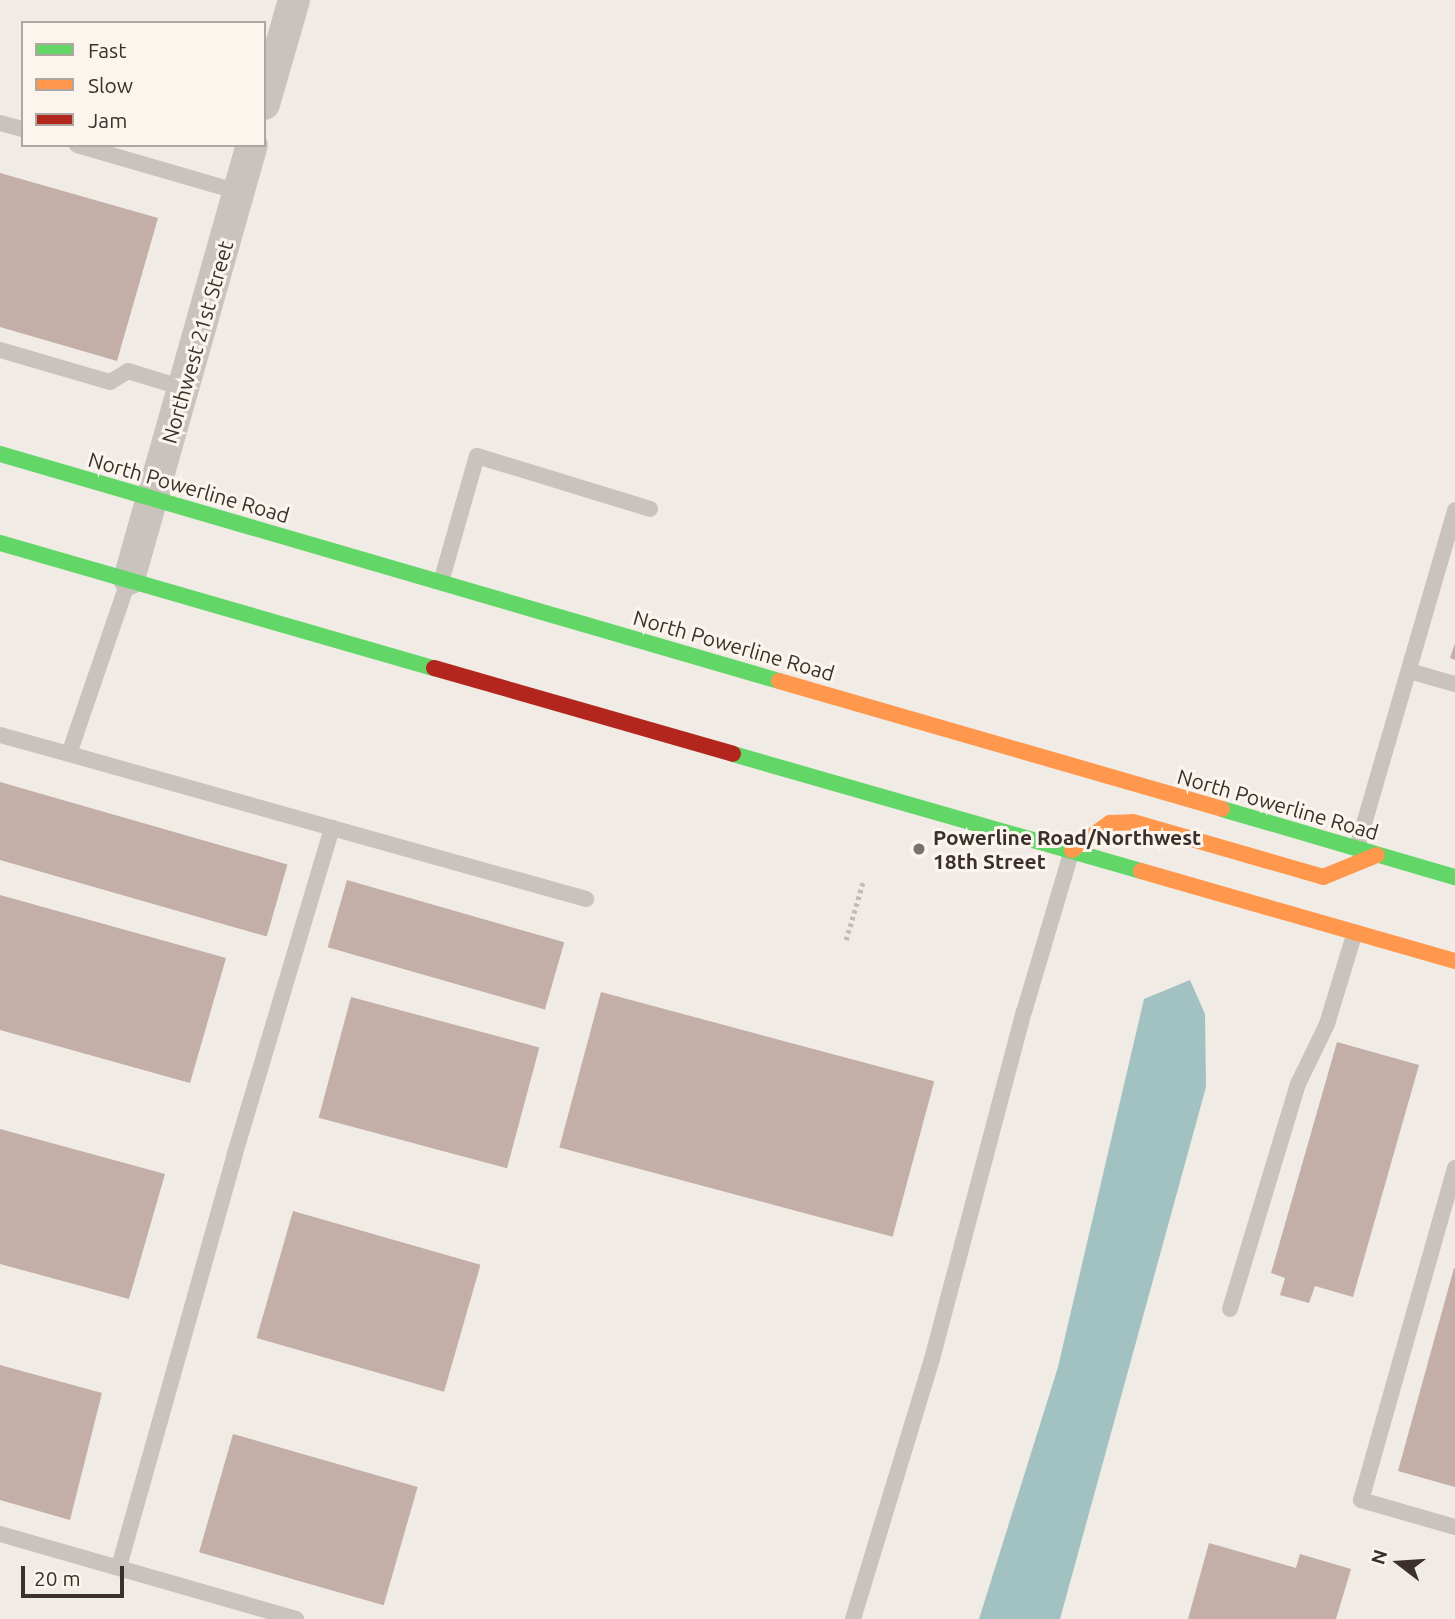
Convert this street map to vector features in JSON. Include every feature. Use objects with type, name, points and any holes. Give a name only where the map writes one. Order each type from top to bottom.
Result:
[{"type":"main road","name":"North Powerline Road","points":[[0,454],[1455,877]]},
{"type":"main road","points":[[0,543],[1455,961]]},
{"type":"main road","points":[[1072,850],[1110,823],[1133,822],[1323,877],[1377,855]]},
{"type":"street","points":[[266,97],[293,0]]},
{"type":"street","name":"Northwest 21st Street","points":[[129,579],[252,147]]},
{"type":"lane","points":[[0,123],[21,129]]},
{"type":"lane","points":[[85,147],[239,192]]},
{"type":"lane","points":[[0,350],[110,382],[128,371],[183,388]]},
{"type":"lane","points":[[441,582],[477,456],[650,509]]},
{"type":"lane","points":[[1357,848],[1455,510]]},
{"type":"lane","points":[[69,754],[129,579]]},
{"type":"lane","points":[[1409,671],[1455,684]]},
{"type":"lane","points":[[0,735],[586,899]]},
{"type":"lane","points":[[119,1567],[235,1154],[332,828]]},
{"type":"lane","points":[[853,1619],[932,1359],[1014,1049],[1072,850]]},
{"type":"lane","points":[[1230,1309],[1298,1084],[1327,1024],[1355,932]]},
{"type":"lane","points":[[1455,1168],[1361,1500],[1455,1527]]},
{"type":"lane","points":[[0,1534],[296,1619]]},
{"type":"path","points":[[846,940],[863,882]]},
{"type":"water","points":[[1190,980],[1205,1014],[1206,1087],[1060,1619],[979,1619],[1058,1367],[1144,999]]},
{"type":"building","points":[[0,173],[158,218],[117,361],[0,327]]},
{"type":"building","points":[[1455,643],[1455,660],[1450,658]]},
{"type":"building","points":[[0,782],[287,864],[267,937],[0,860]]},
{"type":"building","points":[[347,880],[564,942],[545,1010],[328,947]]},
{"type":"building","points":[[0,895],[226,958],[190,1083],[0,1030]]},
{"type":"building","points":[[601,992],[934,1081],[893,1237],[559,1148]]},
{"type":"building","points":[[351,997],[539,1047],[507,1168],[319,1118]]},
{"type":"building","points":[[1337,1042],[1419,1065],[1353,1297],[1315,1286],[1309,1303],[1280,1295],[1285,1278],[1271,1273]]},
{"type":"building","points":[[0,1129],[165,1174],[129,1299],[0,1264]]},
{"type":"building","points":[[293,1211],[480,1265],[444,1392],[257,1338]]},
{"type":"building","points":[[1455,1268],[1455,1487],[1398,1471]]},
{"type":"building","points":[[0,1365],[102,1393],[70,1520],[0,1500]]},
{"type":"building","points":[[233,1434],[418,1487],[384,1605],[199,1552]]},
{"type":"building","points":[[1209,1543],[1296,1568],[1300,1554],[1351,1569],[1336,1619],[1188,1619]]},
{"type":"traffic: fast","points":[[0,454],[779,681]]},
{"type":"traffic: fast","points":[[0,543],[434,668]]},
{"type":"traffic: fast","points":[[733,754],[1141,871]]},
{"type":"traffic: fast","points":[[1222,809],[1455,877]]},
{"type":"traffic: slow","points":[[779,681],[1222,809]]},
{"type":"traffic: slow","points":[[1072,850],[1110,823],[1133,822],[1323,877],[1377,855]]},
{"type":"traffic: slow","points":[[1141,871],[1455,961]]},
{"type":"traffic: jam","points":[[434,668],[733,754]]},
{"type":"place","name":"Powerline Road/Northwest 18th Street","points":[[919,849]]}]
